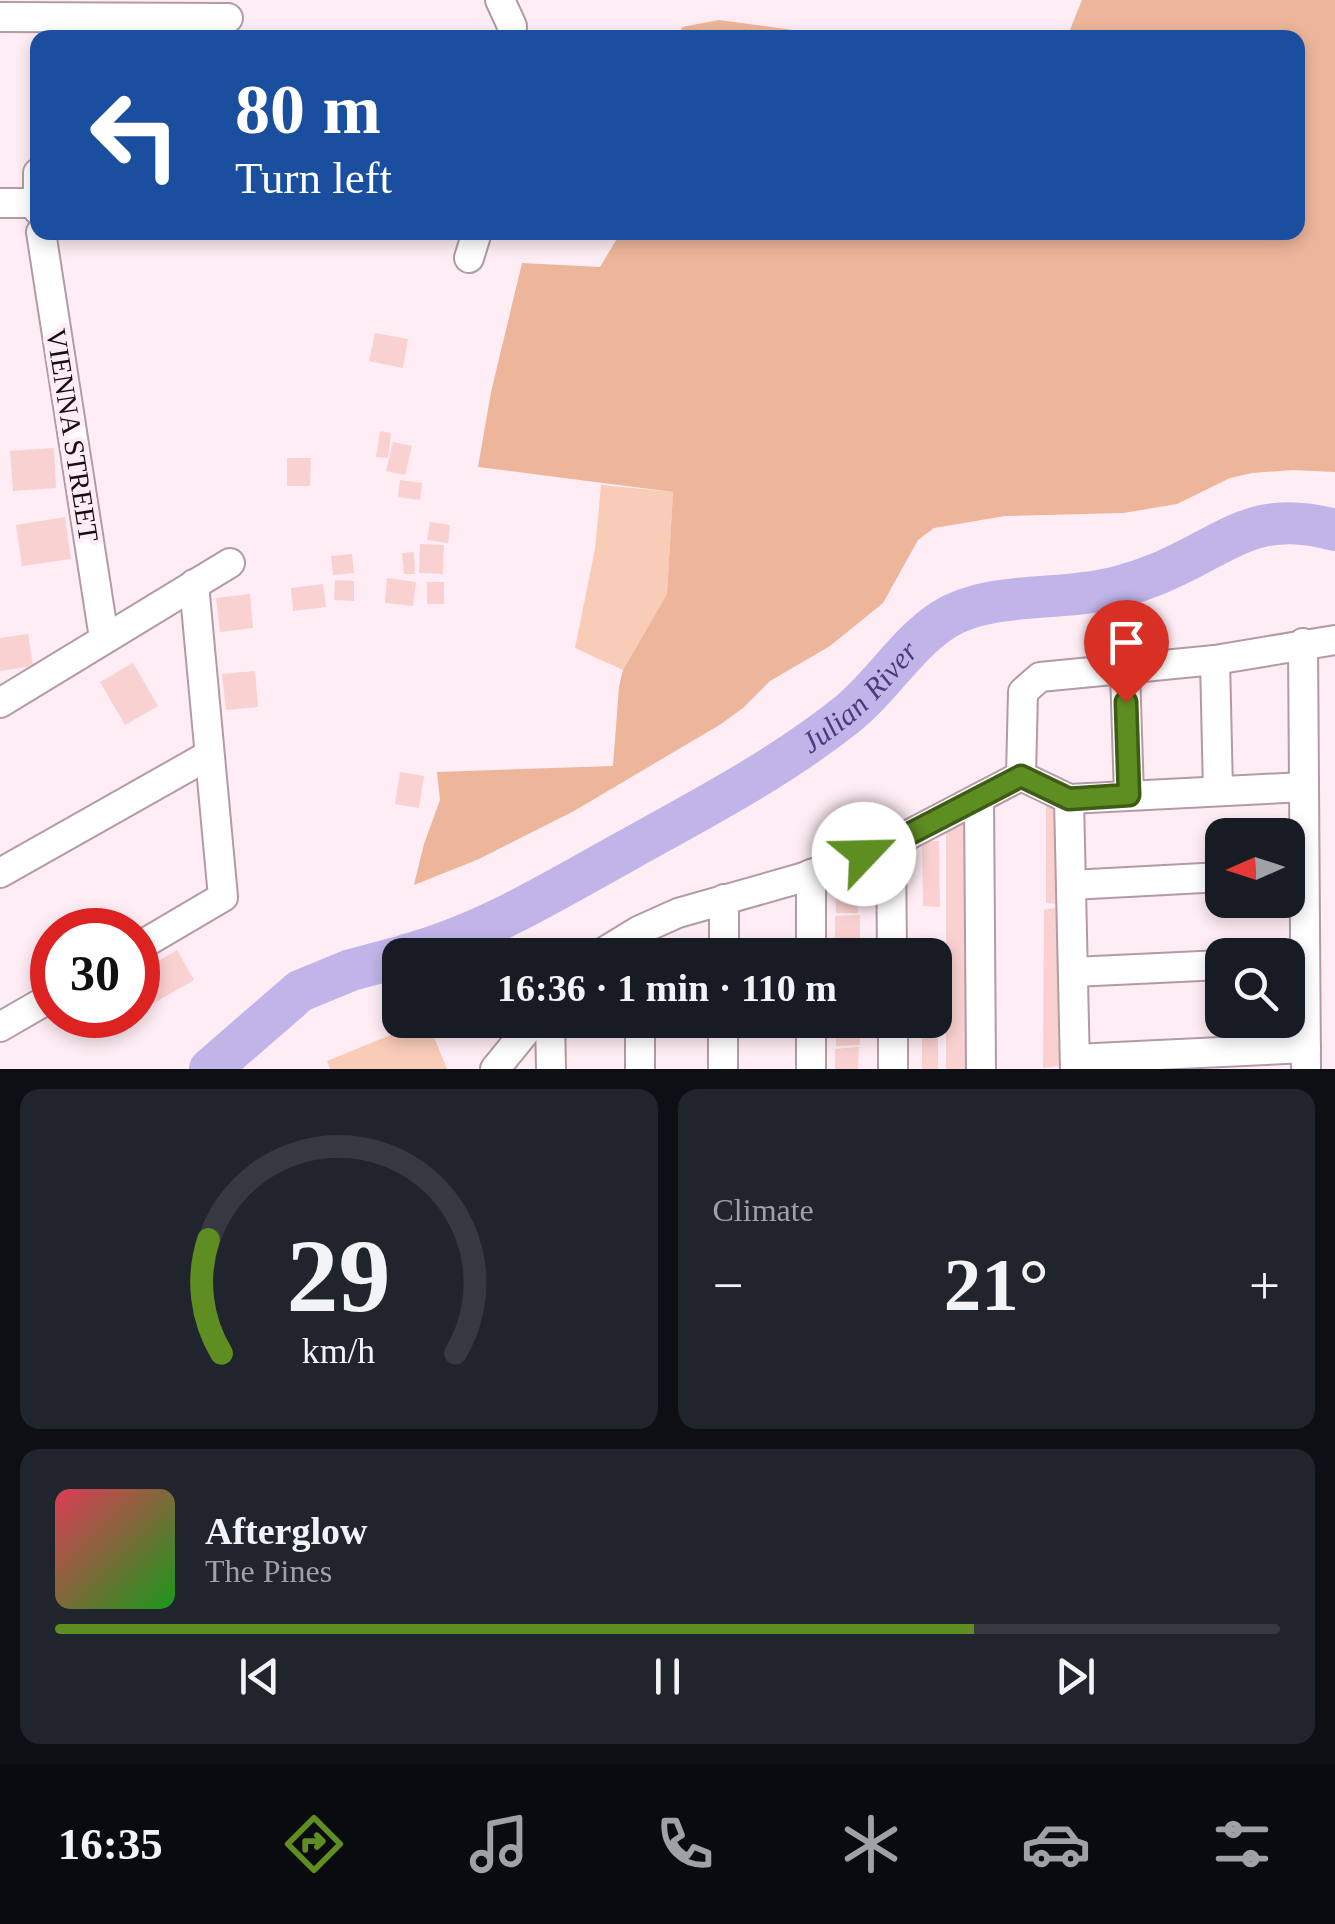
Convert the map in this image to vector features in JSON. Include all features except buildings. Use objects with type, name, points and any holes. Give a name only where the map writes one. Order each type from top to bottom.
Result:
[{"type":"street","points":[[500,0],[512,30]]},
{"type":"street","points":[[0,17],[42,27],[158,9],[228,18]]},
{"type":"street","points":[[0,203],[30,205]]},
{"type":"street","name":"VIENNA STREET","points":[[42,240],[104,638]]},
{"type":"street","points":[[0,703],[230,563]]},
{"type":"street","points":[[160,933],[223,897],[194,584]]},
{"type":"street","points":[[1021,776],[1023,692],[1027,686],[1054,674],[1214,660],[1335,640]]},
{"type":"street","points":[[1301,818],[1303,643]]},
{"type":"street","points":[[1214,660],[1218,791]]},
{"type":"street","points":[[1125,670],[1129,795]]},
{"type":"street","points":[[0,873],[208,755]]},
{"type":"street","points":[[1021,776],[1069,799],[1304,788]]},
{"type":"street","points":[[645,938],[678,913],[811,874],[890,844],[1021,776]]},
{"type":"street","points":[[980,798],[981,1069]]},
{"type":"street","points":[[1069,799],[1075,1064],[1306,1059]]},
{"type":"street","points":[[890,844],[892,938]]},
{"type":"street","points":[[811,874],[811,938]]},
{"type":"street","points":[[1071,885],[1205,879]]},
{"type":"street","points":[[724,900],[724,938]]},
{"type":"street","points":[[1073,972],[1205,966]]},
{"type":"street","points":[[0,1028],[30,1010]]},
{"type":"street","points":[[495,1069],[520,1038]]},
{"type":"street","points":[[550,1038],[551,1069]]},
{"type":"street","points":[[640,1038],[640,1069]]},
{"type":"street","points":[[723,1038],[723,1069]]},
{"type":"street","points":[[811,1038],[811,1069]]},
{"type":"street","points":[[893,1038],[894,1069]]},
{"type":"shaded area","points":[[1082,0],[1335,0],[1335,472],[1252,473],[1230,478],[1177,504],[1123,513],[1005,516],[934,528],[918,540],[883,603],[830,646],[770,681],[721,724],[574,811],[479,859],[414,885],[440,800],[437,772],[613,766],[623,670],[667,594],[673,492],[478,467],[491,392],[522,263],[600,267],[616,240],[1305,240],[1305,30],[1070,30]]},
{"type":"shaded area","points":[[719,20],[793,30],[681,30]]},
{"type":"shaded area","points":[[601,485],[673,492],[667,594],[623,670],[575,648],[595,549]]},
{"type":"shaded area","points":[[383,1038],[434,1038],[447,1069],[330,1069],[327,1061]]},
{"type":"waterway","name":"Julian River","points":[[456,938],[519,910],[766,771],[845,716],[929,630],[958,612],[990,603],[1086,593],[1128,584],[1261,526],[1307,524],[1335,530]]},
{"type":"waterway","name":"Julian River","points":[[210,1069],[300,991],[382,962]]},
{"type":"route","points":[[864,854],[1021,776],[1069,799],[1129,795],[1126,702]]}]
